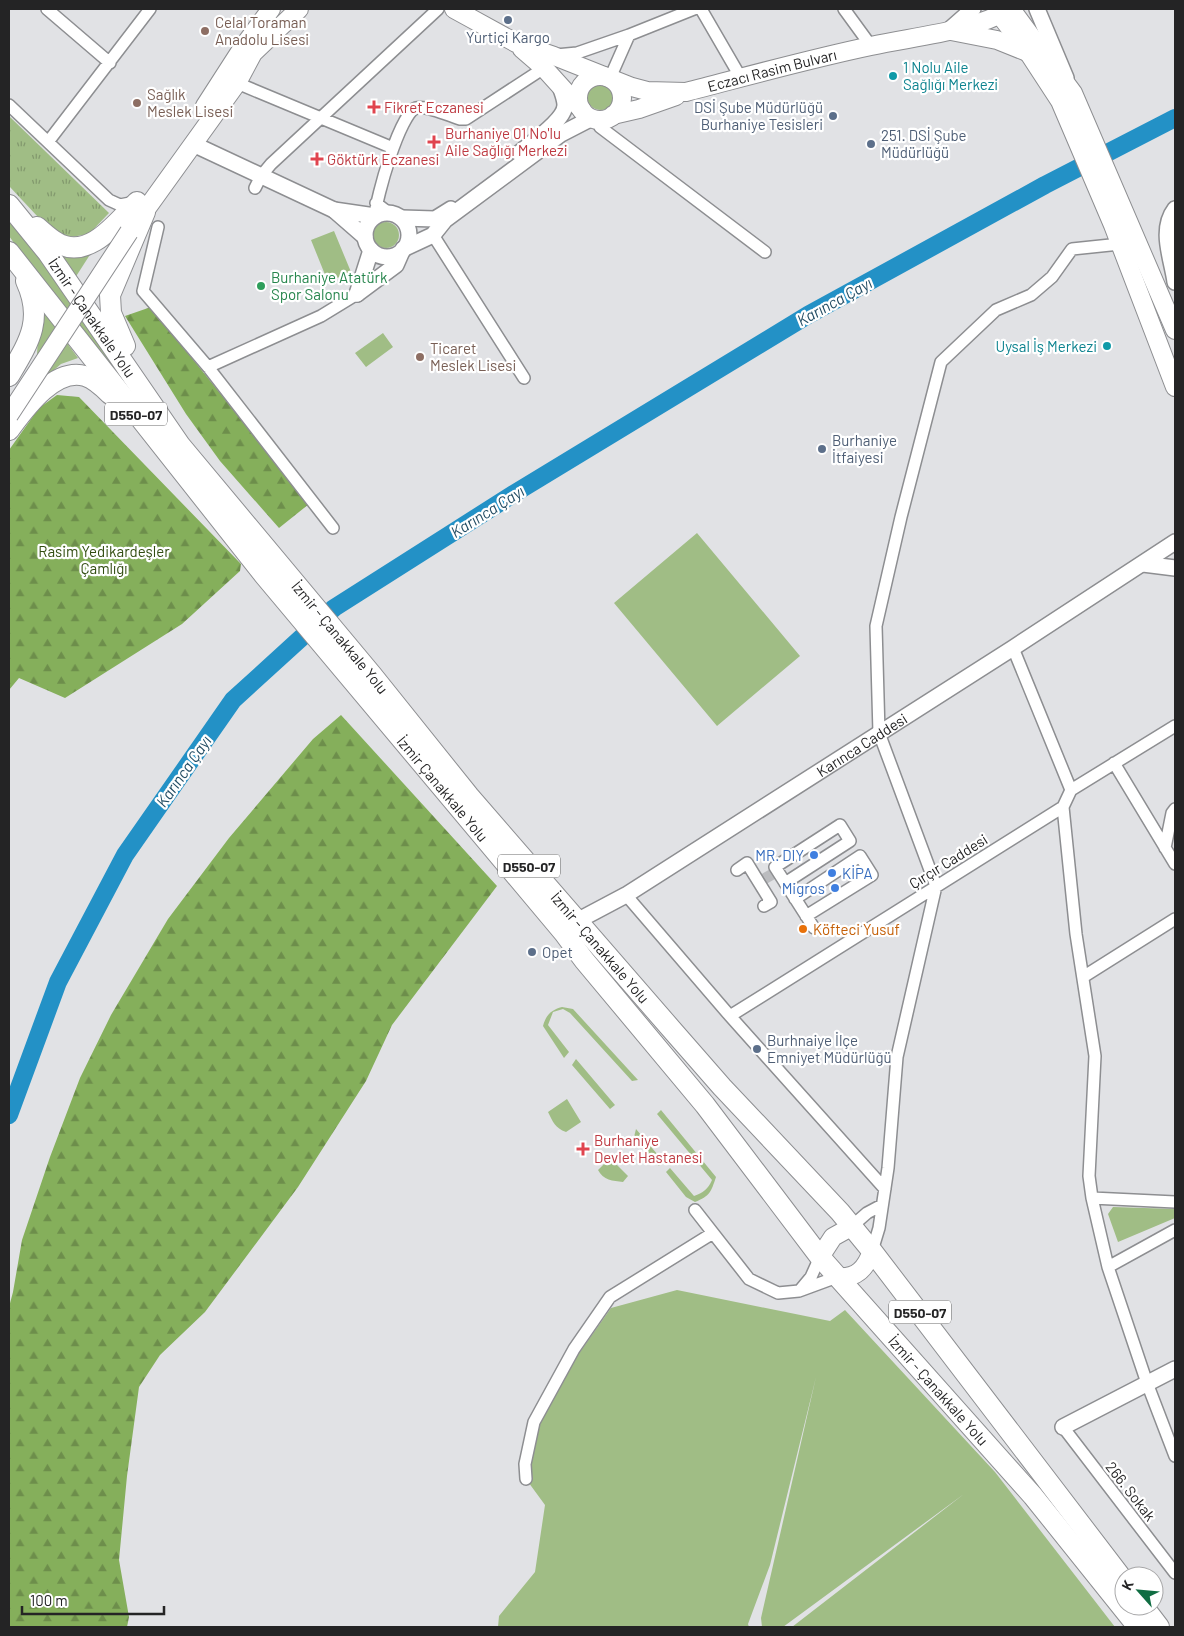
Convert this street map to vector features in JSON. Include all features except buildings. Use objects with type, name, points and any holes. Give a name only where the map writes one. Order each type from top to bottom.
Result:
[{"type":"highway","points":[[9,204],[56,242],[68,247],[84,246],[100,238],[141,207]]},
{"type":"highway","name":"İzmir - Çanakkale Yolu","points":[[9,204],[48,253],[180,445],[272,570]]},
{"type":"highway","points":[[141,207],[110,295],[110,314],[146,394]]},
{"type":"highway","points":[[9,376],[25,349],[34,318],[32,295],[13,257]]},
{"type":"highway","name":"İzmir - Çanakkale Yolu","points":[[13,257],[146,428],[272,570],[364,682],[468,796],[695,1055],[872,1251],[1114,1568]]},
{"type":"highway","points":[[9,430],[40,392],[53,383],[77,374],[95,381],[146,428]]},
{"type":"highway","name":"İzmir Çanakkale Yolu","points":[[364,682],[564,932],[584,960],[705,1104]]},
{"type":"highway","name":"İzmir - Çanakkale Yolu","points":[[705,1104],[820,1257],[1033,1496],[1138,1627]]},
{"type":"highway","points":[[1151,1616],[1159,1627]]},
{"type":"main road","points":[[141,207],[243,47],[271,9]]},
{"type":"main road","points":[[9,393],[141,207],[192,144],[237,83],[254,53],[299,9]]},
{"type":"main road","points":[[454,9],[549,62],[560,86],[596,116]]},
{"type":"main road","points":[[1005,10],[1028,52],[1067,97]]},
{"type":"main road","points":[[1005,10],[1067,97],[1120,222],[1173,320]]},
{"type":"main road","name":"Eczacı Rasim Bulvarı","points":[[549,62],[610,78],[647,91],[686,92],[871,46],[948,31],[1005,10]]},
{"type":"main road","points":[[948,31],[998,40],[1028,52]]},
{"type":"main road","points":[[596,76],[610,78],[616,82],[622,94],[620,108],[596,116],[578,96],[584,83],[596,76]]},
{"type":"main road","points":[[596,116],[659,103],[686,92]]},
{"type":"main road","points":[[1120,222],[1120,244],[1175,387]]},
{"type":"main road","points":[[9,415],[125,229]]},
{"type":"main road","points":[[820,1257],[833,1237],[851,1227]]},
{"type":"main road","points":[[837,1277],[848,1277],[859,1272],[867,1263],[872,1251]]},
{"type":"street","points":[[47,9],[110,63]]},
{"type":"street","points":[[48,142],[150,9]]},
{"type":"street","points":[[258,182],[271,164],[438,9]]},
{"type":"street","points":[[357,294],[368,244],[367,225],[385,213],[393,148],[404,120],[411,110],[421,106],[460,119],[466,119],[549,62],[629,35],[694,9]]},
{"type":"street","points":[[702,9],[741,78]]},
{"type":"street","points":[[844,9],[871,46]]},
{"type":"street","points":[[948,31],[973,9]]},
{"type":"street","points":[[1037,9],[1067,97]]},
{"type":"street","points":[[610,78],[629,35]]},
{"type":"street","points":[[237,83],[393,148]]},
{"type":"street","points":[[192,144],[258,182],[334,210],[435,218],[449,211],[552,126],[564,111],[566,104],[560,86]]},
{"type":"street","points":[[9,105],[109,200],[120,204],[141,207]]},
{"type":"street","points":[[208,367],[322,316],[357,294],[396,265],[403,249],[433,235],[445,220],[552,140],[596,116],[600,127],[765,252]]},
{"type":"street","points":[[1175,209],[1168,221],[1167,238],[1175,282]]},
{"type":"street","points":[[334,210],[376,254],[388,256],[399,253],[407,244],[408,230],[385,213]]},
{"type":"street","points":[[158,227],[143,291],[208,367],[333,528]]},
{"type":"street","points":[[433,235],[524,378]]},
{"type":"street","points":[[872,1251],[885,1189],[897,1058],[936,886],[879,733],[876,626],[901,517],[941,362],[996,310],[1031,295],[1052,277],[1072,249],[1120,244]]},
{"type":"street","points":[[1145,310],[1173,320]]},
{"type":"street","name":"Karınca Caddesi","points":[[577,921],[626,895],[1174,545]]},
{"type":"street","points":[[1143,564],[1175,568]]},
{"type":"street","points":[[1013,648],[1072,790]]},
{"type":"street","points":[[1175,726],[1072,790],[1063,807],[1076,934],[1094,1056],[1089,1176],[1092,1198],[1108,1266],[1147,1383],[1175,1456]]},
{"type":"street","points":[[1114,763],[1175,864]]},
{"type":"street","name":"Çırçır Caddesi","points":[[730,1016],[1063,807]]},
{"type":"street","points":[[1166,848],[1172,813],[1175,809]]},
{"type":"street","points":[[806,916],[872,875],[840,825],[775,866],[795,899],[806,916],[814,928]]},
{"type":"street","points":[[785,883],[850,841]]},
{"type":"street","points":[[795,899],[860,856]]},
{"type":"street","points":[[737,870],[747,863],[772,902],[764,906]]},
{"type":"street","points":[[626,895],[730,1016],[885,1189]]},
{"type":"street","points":[[1083,977],[1175,919]]},
{"type":"street","points":[[1092,1198],[1175,1202]]},
{"type":"street","points":[[851,1227],[867,1213],[882,1205]]},
{"type":"street","points":[[695,1210],[750,1279],[778,1293],[799,1291],[837,1277]]},
{"type":"street","points":[[1108,1266],[1175,1230]]},
{"type":"street","points":[[526,1479],[525,1464],[534,1422],[574,1349],[610,1297],[713,1233]]},
{"type":"street","points":[[799,1291],[811,1277],[820,1257]]},
{"type":"street","points":[[1063,1427],[1175,1369]]},
{"type":"street","name":"266. Sokak","points":[[1063,1427],[1175,1573]]},
{"type":"green space","points":[[601,82],[611,86],[615,96],[611,106],[601,110],[591,106],[587,96],[591,86]]},
{"type":"green space","points":[[9,116],[109,213],[89,234],[71,237],[52,232],[9,186]]},
{"type":"green space","points":[[9,220],[72,295],[155,420],[60,307],[9,236]]},
{"type":"green space","points":[[386,222],[395,226],[399,235],[395,244],[386,248],[377,244],[373,235],[377,226]]},
{"type":"green space","points":[[334,231],[351,272],[328,282],[311,240]]},
{"type":"green space","points":[[50,247],[93,250],[75,278]]},
{"type":"green space","points":[[40,306],[78,358],[61,364],[35,386]]},
{"type":"green space","points":[[151,307],[309,504],[279,528],[220,461],[186,414],[125,316]]},
{"type":"green space","points":[[383,333],[393,347],[366,367],[355,353]]},
{"type":"green space","name":"Rasim Yedikardeşler Çamlığı","points":[[57,395],[79,397],[241,564],[240,571],[182,624],[65,698],[19,678],[9,690],[9,450],[39,408]]},
{"type":"green space","points":[[697,533],[800,656],[717,726],[614,603]]},
{"type":"green space","points":[[341,715],[497,886],[392,1025],[366,1081],[298,1187],[205,1312],[160,1355],[139,1387],[127,1476],[119,1560],[129,1617],[127,1627],[9,1627],[9,1307],[22,1240],[50,1157],[80,1078],[111,1015],[168,919],[229,838],[313,739]]},
{"type":"green space","points":[[562,1007],[573,1009],[638,1080],[632,1081],[570,1013],[563,1009],[553,1012],[548,1025],[569,1052],[564,1058],[543,1026],[550,1014],[555,1010]]},
{"type":"green space","points":[[576,1059],[615,1105],[610,1109],[572,1065]]},
{"type":"green space","points":[[567,1099],[581,1122],[566,1132],[557,1127],[548,1112]]},
{"type":"green space","points":[[661,1110],[716,1177],[709,1193],[704,1198],[695,1202],[686,1197],[666,1172],[670,1168],[694,1196],[705,1190],[712,1180],[657,1114]]},
{"type":"green space","points":[[636,1129],[663,1161],[659,1166],[634,1137]]},
{"type":"green space","points":[[610,1158],[628,1176],[623,1182],[605,1178],[598,1170]]},
{"type":"green space","points":[[1113,1207],[1175,1209],[1175,1218],[1118,1242],[1108,1214]]},
{"type":"green space","points":[[677,1290],[830,1321],[845,1310],[995,1472],[1115,1627],[792,1627],[964,1494],[783,1627],[762,1627],[761,1618],[816,1377],[770,1565],[748,1624],[749,1627],[498,1627],[499,1616],[535,1572],[545,1505],[526,1479],[534,1422],[611,1308]]},
{"type":"waterway","name":"Karınca Çayı","points":[[9,1115],[58,982],[125,855],[233,700],[334,608],[515,493],[808,315],[1045,185],[1175,118]]},
{"type":"tunnel","points":[[764,879],[778,871]]},
{"type":"place","name":"Yurtiçi Kargo","points":[[508,20]]},
{"type":"place","name":"Celal Toraman Anadolu Lisesi","points":[[205,31]]},
{"type":"place","name":"1 Nolu Aile Sağlığı Merkezi","points":[[893,76]]},
{"type":"place","name":"Sağlık Meslek Lisesi","points":[[137,103]]},
{"type":"place","name":"Fikret Eczanesi","points":[[374,107]]},
{"type":"place","name":"DSİ Şube Müdürlüğü Burhaniye Tesisleri","points":[[833,116]]},
{"type":"place","name":"Burhaniye 01 No'lu Aile Sağlığı Merkezi","points":[[434,142]]},
{"type":"place","name":"251. DSİ Şube Müdürlüğü","points":[[871,144]]},
{"type":"place","name":"Göktürk Eczanesi","points":[[317,159]]},
{"type":"place","name":"Burhaniye Atatürk Spor Salonu","points":[[261,286]]},
{"type":"place","name":"Uysal İş Merkezi","points":[[1107,346]]},
{"type":"place","name":"Ticaret Meslek Lisesi","points":[[420,357]]},
{"type":"place","name":"Burhaniye İtfaiyesi","points":[[822,449]]},
{"type":"place","name":"MR. DIY","points":[[814,855]]},
{"type":"place","name":"KİPA","points":[[832,873]]},
{"type":"place","name":"Migros","points":[[835,888]]},
{"type":"place","name":"Köfteci Yusuf","points":[[803,929]]},
{"type":"place","name":"Opet","points":[[532,952]]},
{"type":"place","name":"Burhnaiye İlçe Emniyet Müdürlüğü","points":[[757,1049]]},
{"type":"place","name":"Burhaniye Devlet Hastanesi","points":[[583,1149]]}]
